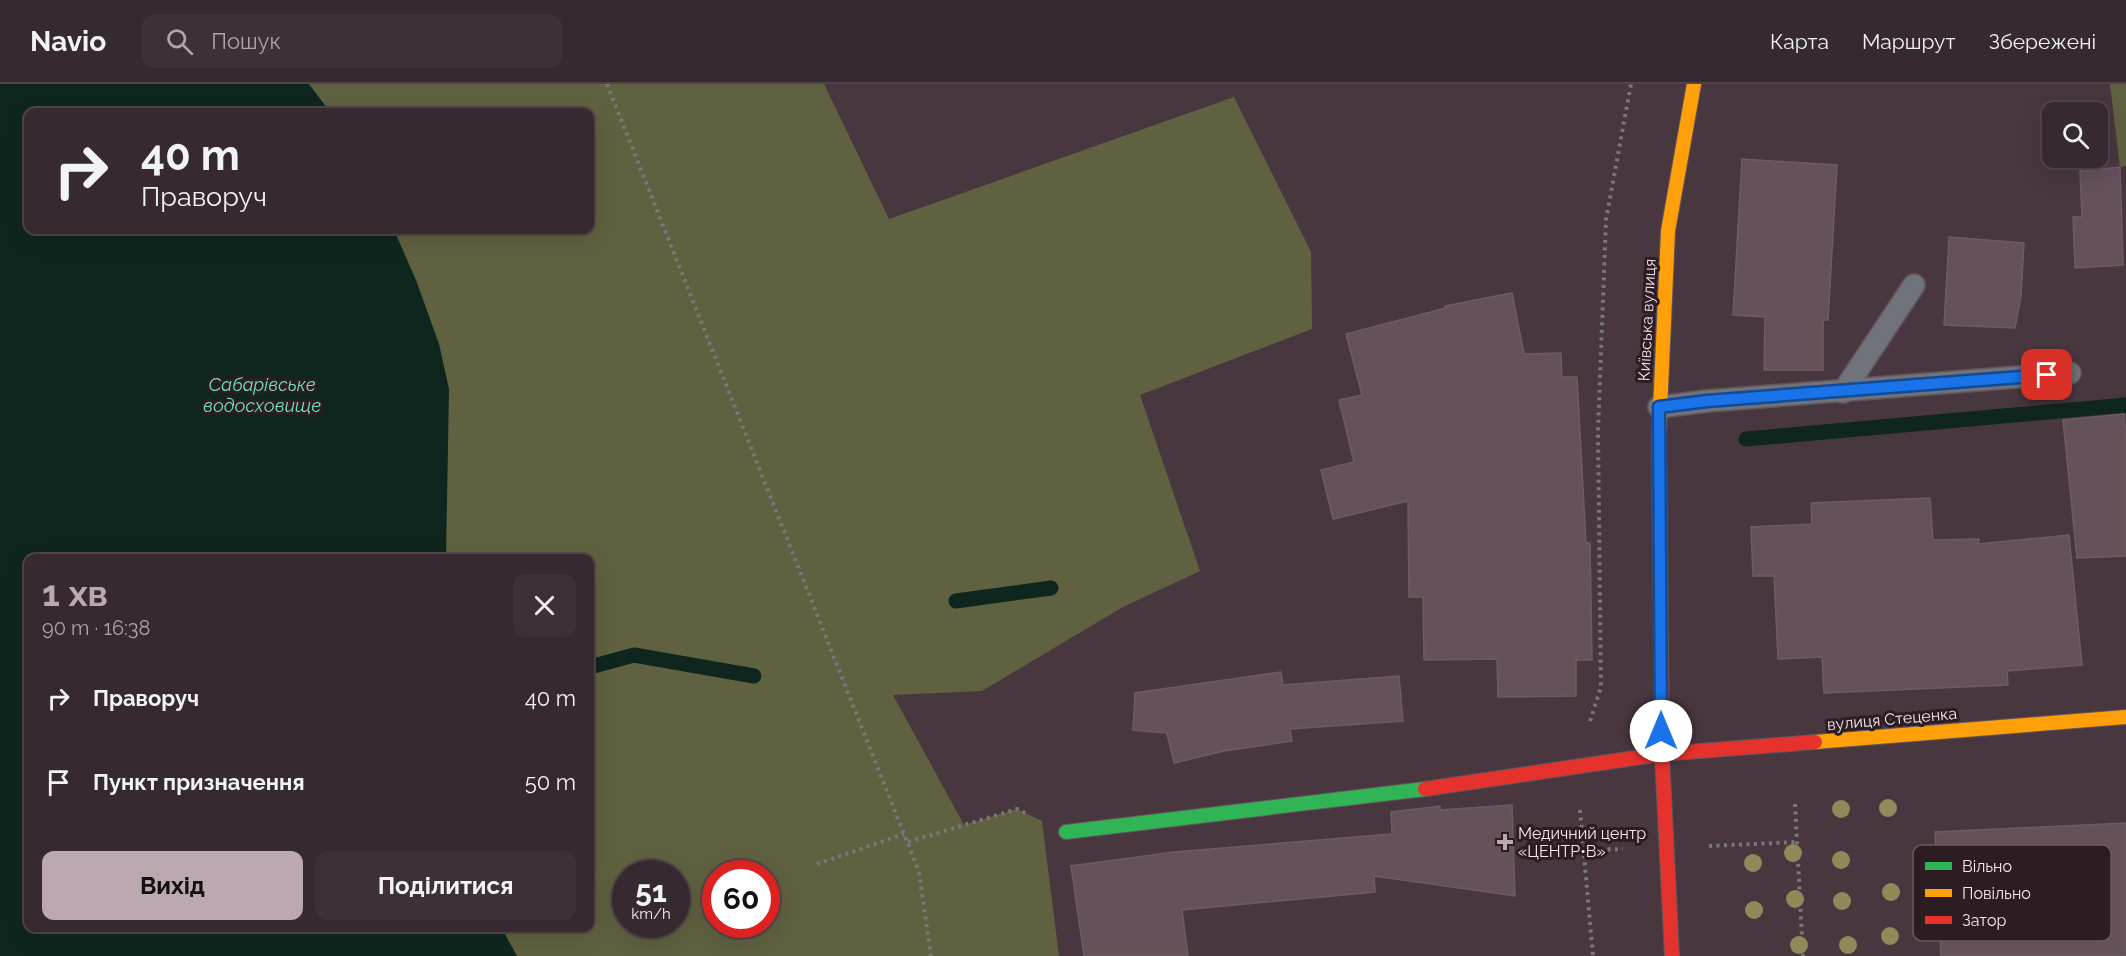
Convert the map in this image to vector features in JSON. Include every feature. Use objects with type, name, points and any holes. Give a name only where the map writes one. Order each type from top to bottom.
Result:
[{"type":"street","name":"Київська вулиця","points":[[1672,956],[1662,754],[1659,407],[1668,231],[1694,84]]},
{"type":"street","name":"вулиця Стеценка","points":[[1066,832],[1430,788],[1662,754],[2126,717]]},
{"type":"lane","points":[[1843,392],[1914,285]]},
{"type":"lane","points":[[1659,407],[1707,401],[2070,373]]},
{"type":"path","points":[[607,84],[920,872],[931,956]]},
{"type":"path","points":[[1593,956],[1585,850],[1575,767],[1601,687],[1598,432],[1606,220],[1631,84]]},
{"type":"path","points":[[1795,804],[1803,956]]},
{"type":"path","points":[[908,842],[1017,809],[1066,832]]},
{"type":"path","points":[[817,864],[904,834]]},
{"type":"green space","points":[[231,84],[824,84],[889,219],[1234,97],[1311,252],[1312,329],[1140,395],[1200,571],[1123,607],[982,691],[893,695],[964,825],[1017,809],[1042,821],[1059,956],[375,956],[383,932],[594,932],[594,554],[382,554],[343,234],[594,234],[594,108],[261,108]]},
{"type":"green space","points":[[2110,84],[2126,84],[2126,166],[2120,167]]},
{"type":"water","name":"Сабарівське водосховище","points":[[0,84],[309,84],[327,108],[24,108],[24,234],[396,234],[416,280],[439,344],[449,389],[446,554],[24,554],[24,932],[504,932],[517,956],[0,956]]},
{"type":"building","points":[[1742,159],[1837,165],[1828,320],[1823,320],[1823,370],[1764,370],[1765,317],[1733,315]]},
{"type":"building","points":[[2120,167],[2123,265],[2075,268],[2073,217],[2082,217],[2080,171]]},
{"type":"building","points":[[1949,237],[2024,243],[2021,296],[2015,328],[1944,325]]},
{"type":"building","points":[[1512,293],[1524,354],[1561,353],[1562,377],[1577,377],[1586,543],[1590,543],[1592,660],[1576,660],[1576,696],[1498,697],[1497,659],[1424,660],[1423,597],[1409,597],[1408,501],[1333,519],[1321,470],[1354,462],[1339,400],[1362,395],[1346,334],[1446,308],[1445,306]]},
{"type":"building","points":[[2124,414],[2126,556],[2077,558],[2063,420]]},
{"type":"building","points":[[1930,498],[1933,540],[1979,539],[1978,544],[2069,535],[2082,665],[2007,671],[2008,685],[1824,693],[1822,657],[1778,659],[1774,576],[1753,576],[1751,527],[1812,524],[1811,503]]},
{"type":"building","points":[[1281,672],[1283,685],[1399,676],[1403,721],[1290,729],[1292,741],[1224,751],[1174,763],[1167,733],[1133,730],[1135,693]]},
{"type":"building","points":[[1512,805],[1515,896],[1374,876],[1375,892],[1182,910],[1188,956],[1084,956],[1071,866],[1174,852],[1392,834],[1391,812],[1440,806],[1440,810]]},
{"type":"building","points":[[2126,823],[2126,956],[1941,956],[1940,941],[2111,941],[2111,845],[1936,845],[1935,832]]},
{"type":"waterway","points":[[1746,439],[2126,405]]},
{"type":"waterway","points":[[956,601],[1051,588]]},
{"type":"waterway","points":[[594,666],[634,655],[754,676]]},
{"type":"traffic: fast","points":[[1066,832],[1425,789]]},
{"type":"traffic: slow","points":[[1659,433],[1668,231],[1694,84]]},
{"type":"traffic: slow","points":[[1815,742],[2126,717]]},
{"type":"traffic: jam","points":[[1659,433],[1662,754],[1672,956]]},
{"type":"traffic: jam","points":[[1425,789],[1662,754],[1815,742]]},
{"type":"place","name":"Медичний центр «ЦЕНТР•В»","points":[[1505,842]]},
{"type":"route","points":[[1661,731],[1659,407],[1707,401],[2047,375]]}]
